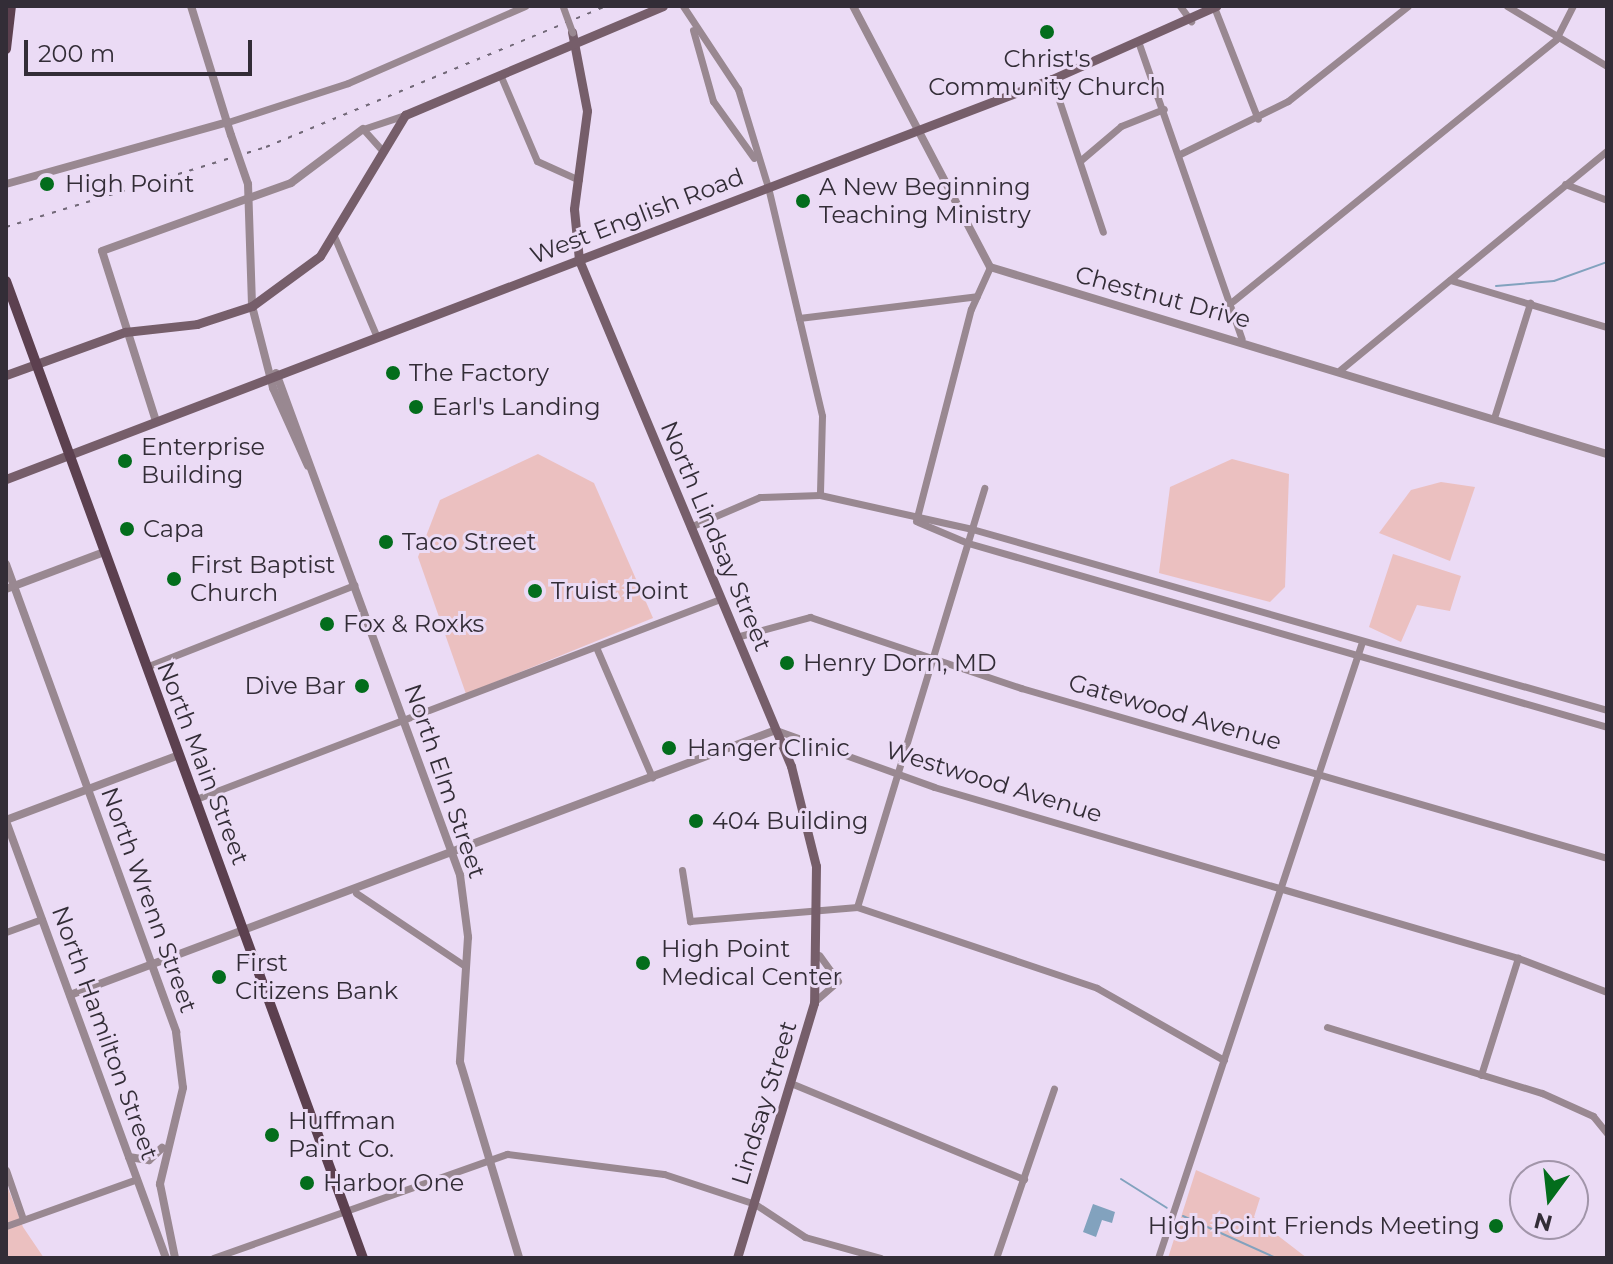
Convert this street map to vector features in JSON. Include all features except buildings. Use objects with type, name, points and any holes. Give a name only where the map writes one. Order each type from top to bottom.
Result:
[{"type":"main road","points":[[6,49],[11,6]]},
{"type":"main road","points":[[6,375],[125,332],[197,324],[252,306],[302,274],[334,236],[405,115],[502,79],[663,6]]},
{"type":"main road","name":"West English Road","points":[[6,479],[275,372],[579,260],[1052,79],[1139,44],[1215,7]]},
{"type":"main road","name":"North Lindsay Street","points":[[572,32],[577,45],[587,111],[579,180],[579,260],[776,730],[806,811],[819,909]]},
{"type":"main road","name":"North Main Street","points":[[6,281],[363,1258]]},
{"type":"main road","name":"Lindsay Street","points":[[737,1258],[793,1084],[814,1003],[819,955],[819,909]]},
{"type":"street","name":"North Elm Street","points":[[191,6],[248,184],[252,306],[275,372],[284,380],[308,466],[452,853],[468,911],[460,1062],[519,1258]]},
{"type":"street","points":[[6,184],[228,122],[363,77],[525,6]]},
{"type":"street","points":[[562,6],[572,32]]},
{"type":"street","points":[[683,6],[692,24],[738,89],[758,163],[768,187],[825,433],[820,495]]},
{"type":"street","points":[[853,6],[990,267],[977,296],[916,521]]},
{"type":"street","points":[[1180,6],[1191,21]]},
{"type":"street","points":[[1180,154],[1258,119],[1408,6]]},
{"type":"street","points":[[1507,6],[1607,66]]},
{"type":"street","points":[[1233,301],[1557,37],[1573,6]]},
{"type":"street","points":[[1215,7],[1258,119]]},
{"type":"street","points":[[692,24],[713,101],[758,163]]},
{"type":"street","points":[[1139,44],[1233,301],[1242,339]]},
{"type":"street","points":[[502,79],[537,161],[579,180]]},
{"type":"street","points":[[1052,79],[1103,232]]},
{"type":"street","points":[[1081,160],[1121,126],[1164,109]]},
{"type":"street","points":[[155,418],[125,332],[102,251],[291,183],[363,129],[405,115]]},
{"type":"street","points":[[363,129],[383,151]]},
{"type":"street","points":[[1340,370],[1607,151]]},
{"type":"street","points":[[1565,184],[1607,200]]},
{"type":"street","points":[[334,236],[376,335]]},
{"type":"street","name":"Chestnut Drive","points":[[990,267],[1242,339],[1607,454]]},
{"type":"street","points":[[1450,280],[1607,327]]},
{"type":"street","points":[[799,318],[977,296]]},
{"type":"street","points":[[1494,418],[1530,303]]},
{"type":"street","points":[[857,907],[984,488]]},
{"type":"street","points":[[690,527],[760,497],[820,495],[916,521],[972,529],[1607,710]]},
{"type":"street","points":[[916,521],[968,543],[1607,727]]},
{"type":"street","points":[[10,587],[104,552]]},
{"type":"street","name":"North Wrenn Street","points":[[6,564],[10,587],[152,965],[183,1066],[160,1198],[175,1258]]},
{"type":"street","points":[[146,667],[354,585]]},
{"type":"street","points":[[196,799],[720,599]]},
{"type":"street","name":"Gatewood Avenue","points":[[736,637],[805,616],[935,654],[1021,688],[1607,858]]},
{"type":"street","points":[[1158,1258],[1362,642]]},
{"type":"street","points":[[596,647],[652,777]]},
{"type":"street","points":[[70,995],[356,893],[452,853],[776,730]]},
{"type":"street","name":"Westwood Avenue","points":[[776,730],[897,774],[1518,958],[1607,992]]},
{"type":"street","points":[[6,820],[179,755]]},
{"type":"street","name":"North Hamilton Street","points":[[6,820],[166,1258]]},
{"type":"street","points":[[682,870],[690,921],[857,907],[1097,988],[1224,1060]]},
{"type":"street","points":[[356,893],[465,966]]},
{"type":"street","points":[[6,932],[42,919]]},
{"type":"street","points":[[814,1003],[838,981],[819,955]]},
{"type":"street","points":[[1481,1075],[1518,958]]},
{"type":"street","points":[[1327,1027],[1581,1109],[1607,1133]]},
{"type":"street","points":[[793,1084],[1024,1179]]},
{"type":"street","points":[[996,1258],[1054,1089]]},
{"type":"street","points":[[129,1157],[155,1158],[168,1139]]},
{"type":"street","points":[[213,1258],[345,1207],[507,1154],[664,1174],[755,1204],[805,1237],[880,1258]]},
{"type":"street","points":[[6,1170],[23,1219]]},
{"type":"street","points":[[6,1226],[137,1179]]},
{"type":"shaded area","name":"Truist Point","points":[[538,454],[594,483],[653,618],[466,694],[418,557],[440,500]]},
{"type":"shaded area","points":[[1232,459],[1289,474],[1285,587],[1270,602],[1159,573],[1170,487]]},
{"type":"shaded area","points":[[1441,482],[1475,487],[1450,561],[1379,533],[1411,490]]},
{"type":"shaded area","points":[[1393,554],[1461,576],[1450,611],[1417,605],[1401,642],[1369,627]]},
{"type":"shaded area","points":[[1196,1170],[1260,1198],[1254,1217],[1307,1258],[1168,1258]]},
{"type":"shaded area","points":[[6,1183],[23,1227],[44,1258],[6,1258]]},
{"type":"water","points":[[1093,1204],[1115,1212],[1112,1223],[1102,1220],[1096,1237],[1083,1232]]},
{"type":"waterway","points":[[1496,286],[1554,281],[1607,262]]},
{"type":"waterway","points":[[1121,1179],[1167,1208]]},
{"type":"waterway","points":[[1183,1216],[1276,1258]]},
{"type":"railway","points":[[6,227],[266,147],[606,6]]},
{"type":"place","name":"Christ's Community Church","points":[[1047,32]]},
{"type":"place","name":"High Point","points":[[47,184]]},
{"type":"place","name":"A New Beginning Teaching Ministry","points":[[803,201]]},
{"type":"place","name":"The Factory","points":[[393,373]]},
{"type":"place","name":"Earl's Landing","points":[[416,407]]},
{"type":"place","name":"Enterprise Building","points":[[125,461]]},
{"type":"place","name":"Capa","points":[[127,529]]},
{"type":"place","name":"Taco Street","points":[[386,542]]},
{"type":"place","name":"First Baptist Church","points":[[174,579]]},
{"type":"place","name":"Truist Point","points":[[535,591]]},
{"type":"place","name":"Fox & Roxks","points":[[327,624]]},
{"type":"place","name":"Henry Dorn, MD","points":[[787,663]]},
{"type":"place","name":"Dive Bar","points":[[362,686]]},
{"type":"place","name":"Hanger Clinic","points":[[669,748]]},
{"type":"place","name":"404 Building","points":[[696,821]]},
{"type":"place","name":"High Point Medical Center","points":[[643,963]]},
{"type":"place","name":"First Citizens Bank","points":[[219,977]]},
{"type":"place","name":"Huffman Paint Co.","points":[[272,1135]]},
{"type":"place","name":"Harbor One","points":[[307,1183]]},
{"type":"place","name":"High Point Friends Meeting","points":[[1496,1226]]}]
